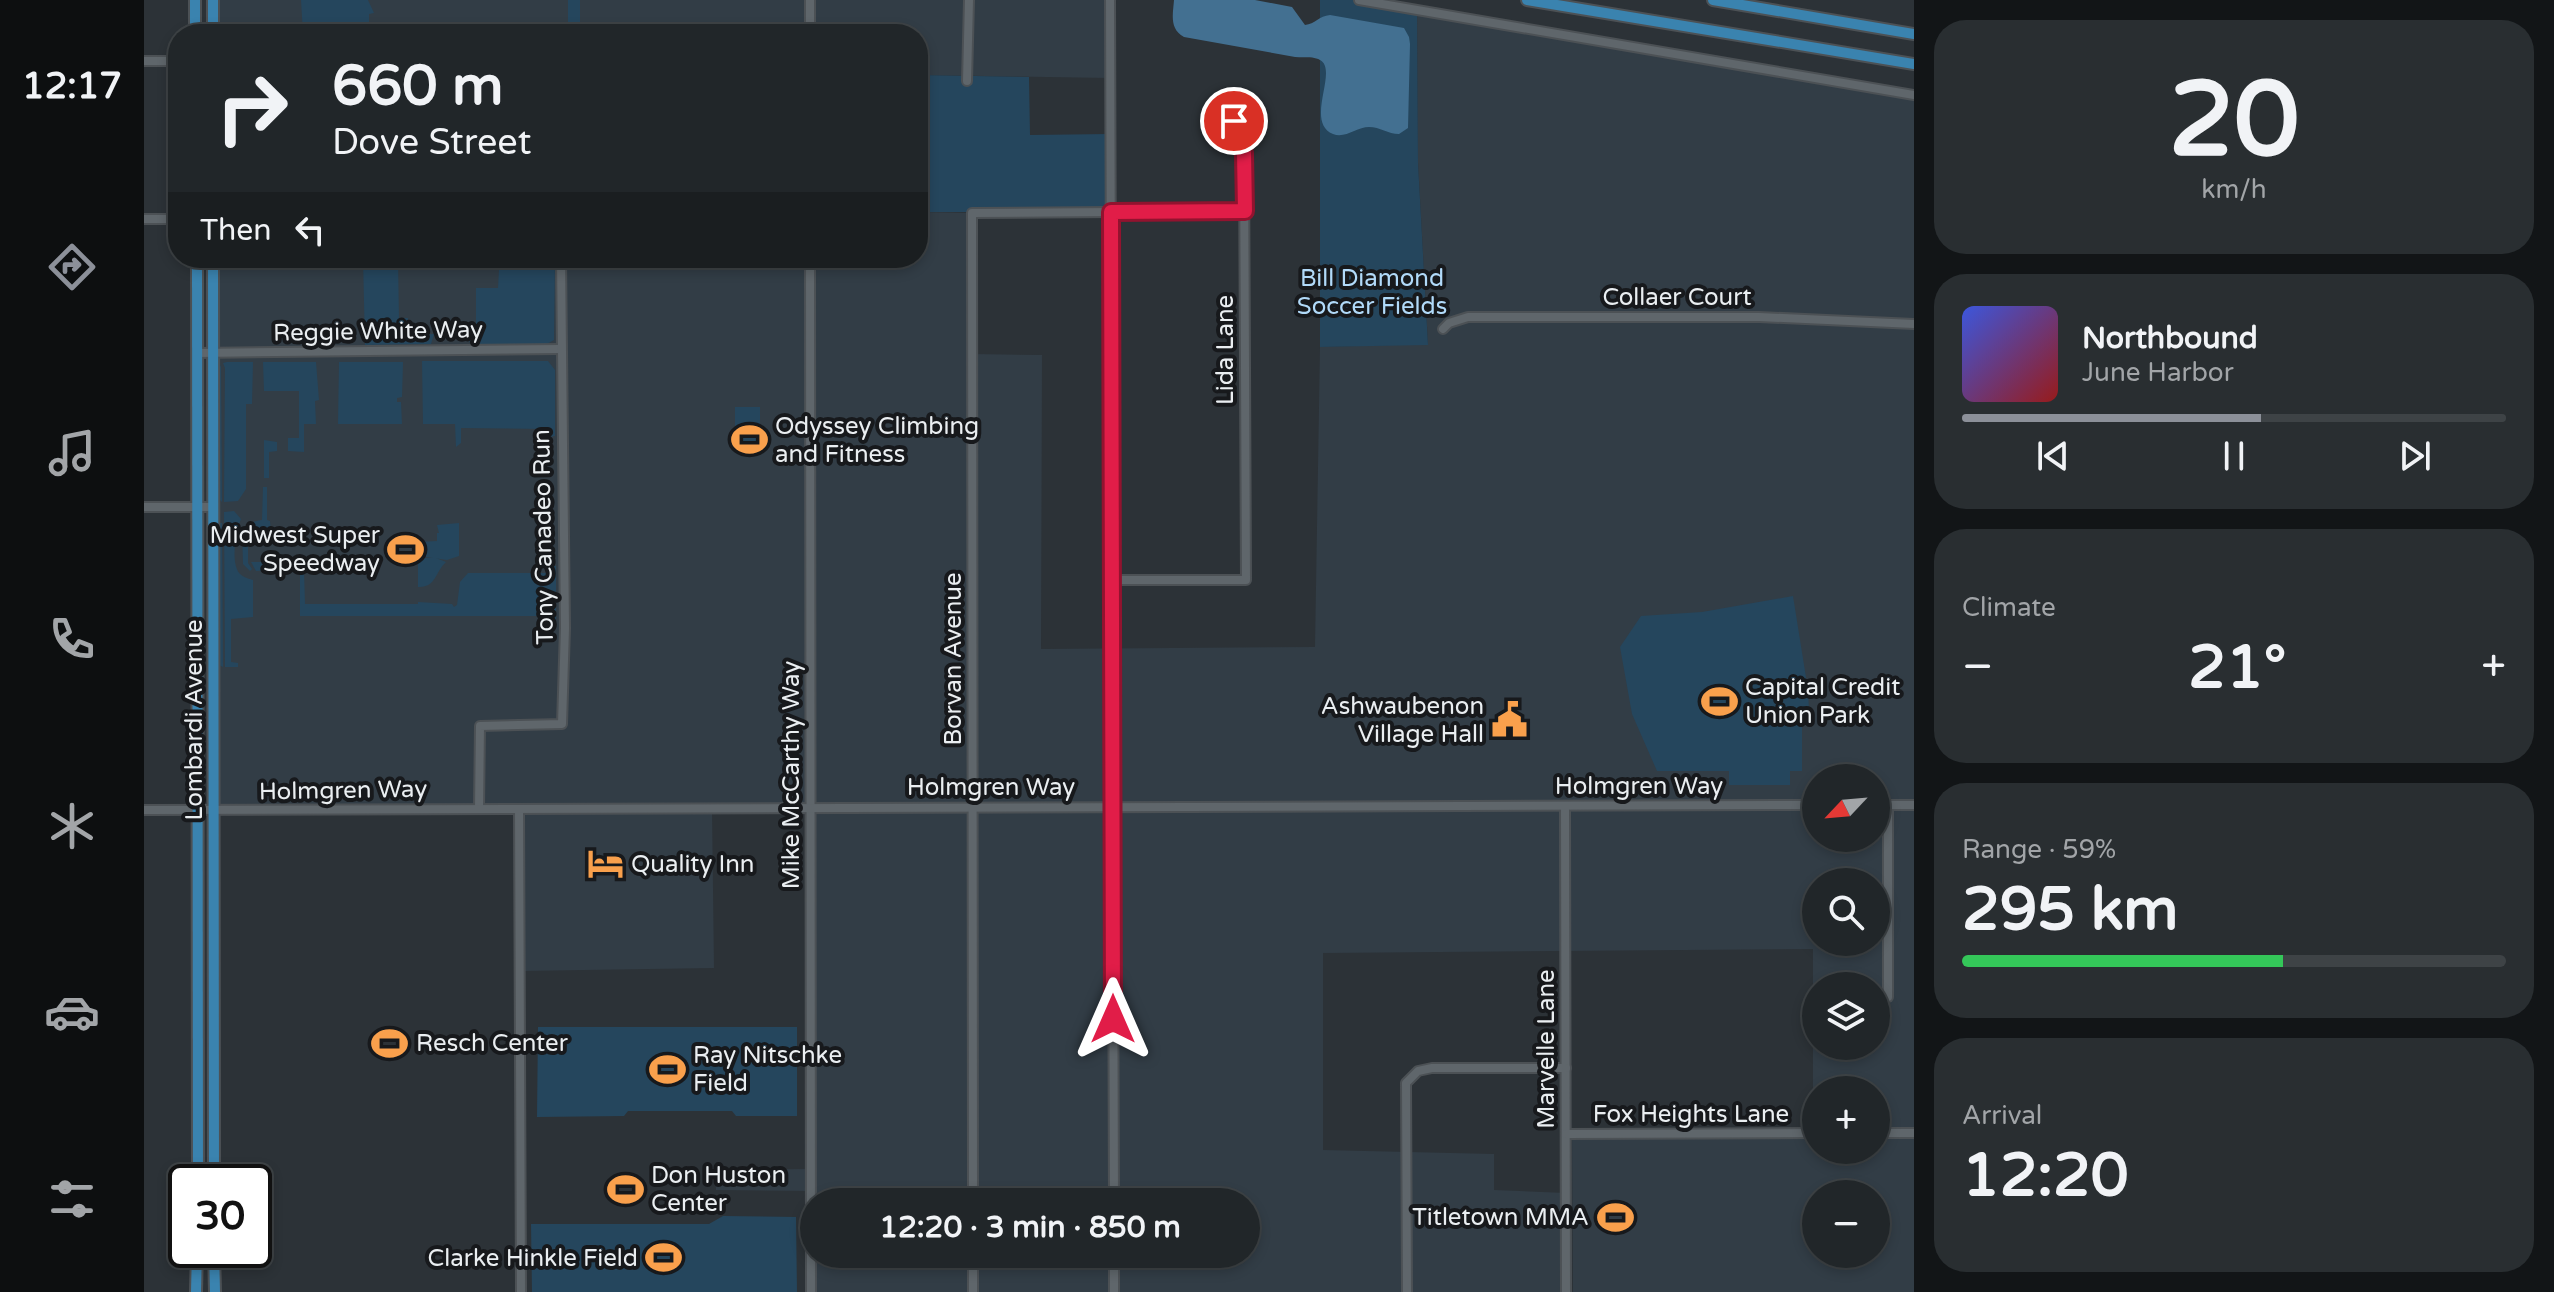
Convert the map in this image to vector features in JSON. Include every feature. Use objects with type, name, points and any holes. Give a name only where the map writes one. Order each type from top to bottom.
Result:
[{"type":"main road","points":[[195,0],[195,24]]},
{"type":"main road","points":[[213,0],[213,24]]},
{"type":"main road","points":[[1527,0],[1914,63]]},
{"type":"main road","points":[[1713,0],[1914,34]]},
{"type":"main road","name":"Lombardi Avenue","points":[[197,268],[198,1164]]},
{"type":"main road","name":"Lombardi Avenue","points":[[213,268],[214,1164]]},
{"type":"main road","points":[[196,1292],[197,1268]]},
{"type":"main road","points":[[214,1268],[215,1292]]},
{"type":"street","points":[[810,0],[810,24]]},
{"type":"street","points":[[967,81],[969,0]]},
{"type":"street","points":[[1110,0],[1114,1188]]},
{"type":"street","points":[[1359,0],[1914,95]]},
{"type":"street","points":[[144,61],[168,61]]},
{"type":"street","name":"Lida Lane","points":[[1112,580],[1246,580],[1244,153],[1234,121]]},
{"type":"street","points":[[1111,212],[1245,211]]},
{"type":"street","name":"Borvan Avenue","points":[[973,1188],[972,213],[1111,212]]},
{"type":"street","points":[[144,219],[168,219]]},
{"type":"street","name":"Tony Canadeo Run","points":[[479,809],[480,726],[562,724],[565,628],[561,268]]},
{"type":"street","name":"Mike McCarthy Way","points":[[810,268],[811,1292]]},
{"type":"street","name":"Collaer Court","points":[[1443,329],[1449,323],[1468,317],[1759,317],[1914,324]]},
{"type":"street","name":"Reggie White Way","points":[[197,353],[560,349]]},
{"type":"street","points":[[144,507],[213,507]]},
{"type":"street","name":"Holmgren Way","points":[[144,810],[1802,805]]},
{"type":"street","points":[[1890,805],[1914,805]]},
{"type":"street","name":"Marvelle Lane","points":[[1565,806],[1566,1292]]},
{"type":"street","points":[[519,809],[521,1292]]},
{"type":"street","points":[[1888,852],[1888,972]]},
{"type":"street","points":[[1407,1292],[1406,1083],[1418,1071],[1432,1068],[1566,1068]]},
{"type":"street","name":"Fox Heights Lane","points":[[1566,1134],[1802,1133]]},
{"type":"street","points":[[1890,1133],[1914,1133]]},
{"type":"street","points":[[973,1268],[973,1292]]},
{"type":"street","points":[[1114,1268],[1114,1292]]},
{"type":"shaded area","points":[[213,0],[1110,0],[1110,78],[928,75],[928,24],[213,24]]},
{"type":"shaded area","points":[[1174,0],[1255,0],[1292,7],[1305,25],[1330,15],[1404,28],[1410,44],[1408,128],[1399,134],[1369,127],[1342,135],[1333,134],[1325,128],[1321,119],[1326,74],[1320,60],[1184,37],[1174,25]]},
{"type":"shaded area","points":[[1417,10],[1914,95],[1914,1292],[1573,1292],[1572,1134],[1802,1133],[1802,1164],[1890,1164],[1890,1076],[1813,1076],[1813,1060],[1890,1060],[1890,972],[1813,972],[1813,956],[1890,956],[1890,868],[1802,868],[1802,949],[1323,953],[1323,1150],[1494,1154],[1494,1190],[1566,1193],[1566,1292],[811,1292],[811,1268],[1260,1268],[1260,1188],[716,1190],[716,1170],[810,1169],[810,808],[712,808],[714,968],[520,971],[519,809],[214,811],[213,268],[928,268],[928,212],[972,213],[972,354],[1042,355],[1041,649],[1315,647],[1320,347],[1428,344],[1418,163]]},
{"type":"green space","points":[[301,0],[368,0],[374,13],[369,14],[369,24],[302,24]]},
{"type":"green space","points":[[568,0],[580,0],[580,24],[568,24]]},
{"type":"green space","name":"Bill Diamond Soccer Fields","points":[[1320,0],[1359,0],[1417,10],[1418,163],[1428,345],[1320,347]]},
{"type":"green space","points":[[928,75],[1029,77],[1030,135],[1110,134],[1111,212],[928,212]]},
{"type":"green space","points":[[363,268],[398,268],[399,318],[408,318],[409,335],[434,334],[431,344],[365,345]]},
{"type":"green space","points":[[555,268],[554,340],[543,346],[473,346],[469,333],[476,332],[476,288],[498,288],[499,270]]},
{"type":"green space","points":[[422,361],[548,361],[555,370],[555,436],[549,437],[548,429],[461,428],[461,443],[456,447],[455,424],[423,424]]},
{"type":"green space","points":[[253,362],[252,404],[246,404],[246,489],[238,501],[224,502],[223,363]]},
{"type":"green space","points":[[263,362],[316,362],[319,400],[315,401],[316,424],[304,424],[304,452],[288,451],[288,438],[299,438],[299,391],[264,391]]},
{"type":"green space","points":[[339,362],[403,362],[402,397],[397,398],[397,402],[401,402],[402,424],[338,424]]},
{"type":"green space","points":[[221,367],[222,502],[219,499]]},
{"type":"green space","name":"Odyssey Climbing and Fitness","points":[[735,407],[760,407],[764,451],[735,451]]},
{"type":"green space","points":[[264,440],[277,442],[277,451],[269,452],[269,478],[264,478]]},
{"type":"green space","points":[[263,487],[267,487],[267,520],[270,521],[271,533],[248,534],[250,571],[243,564],[244,536],[249,525],[262,520]]},
{"type":"green space","points":[[234,511],[241,519],[235,562],[240,574],[253,580],[253,617],[231,619],[231,662],[238,663],[238,667],[225,667],[224,512]]},
{"type":"green space","points":[[219,523],[222,523],[223,667],[219,665]]},
{"type":"green space","points":[[459,523],[459,556],[447,560],[418,556],[418,542],[437,541],[437,525]]},
{"type":"green space","points":[[418,558],[436,558],[446,562],[432,582],[424,587],[418,587]]},
{"type":"green space","points":[[251,562],[302,562],[302,568],[256,571]]},
{"type":"green space","points":[[548,566],[556,566],[556,621],[550,624],[541,622],[540,616],[300,616],[300,571],[304,571],[305,604],[418,602],[452,604],[454,607],[457,605],[460,582],[468,573],[547,573]]},
{"type":"green space","name":"Capital Credit Union Park","points":[[1793,596],[1809,711],[1802,719],[1802,771],[1790,771],[1790,785],[1729,785],[1729,771],[1657,771],[1632,714],[1620,647],[1641,616],[1702,612]]},
{"type":"green space","name":"Ray Nitschke Field","points":[[538,1027],[797,1027],[797,1116],[736,1116],[732,1111],[628,1111],[624,1116],[537,1117]]},
{"type":"green space","name":"Clarke Hinkle Field","points":[[723,1216],[796,1217],[797,1292],[532,1292],[531,1224],[709,1224]]},
{"type":"place","name":"Odyssey Climbing and Fitness","points":[[749,440]]},
{"type":"place","name":"Midwest Super Speedway","points":[[406,549]]},
{"type":"place","name":"Capital Credit Union Park","points":[[1719,701]]},
{"type":"place","name":"Ashwaubenon Village Hall","points":[[1510,720]]},
{"type":"place","name":"Quality Inn","points":[[605,864]]},
{"type":"place","name":"Resch Center","points":[[390,1043]]},
{"type":"place","name":"Ray Nitschke Field","points":[[667,1069]]},
{"type":"place","name":"Don Huston Center","points":[[625,1189]]},
{"type":"place","name":"Titletown MMA","points":[[1615,1217]]},
{"type":"place","name":"Clarke Hinkle Field","points":[[664,1258]]},
{"type":"route","points":[[1113,1019],[1111,212],[1245,211],[1244,153],[1234,121]]}]
